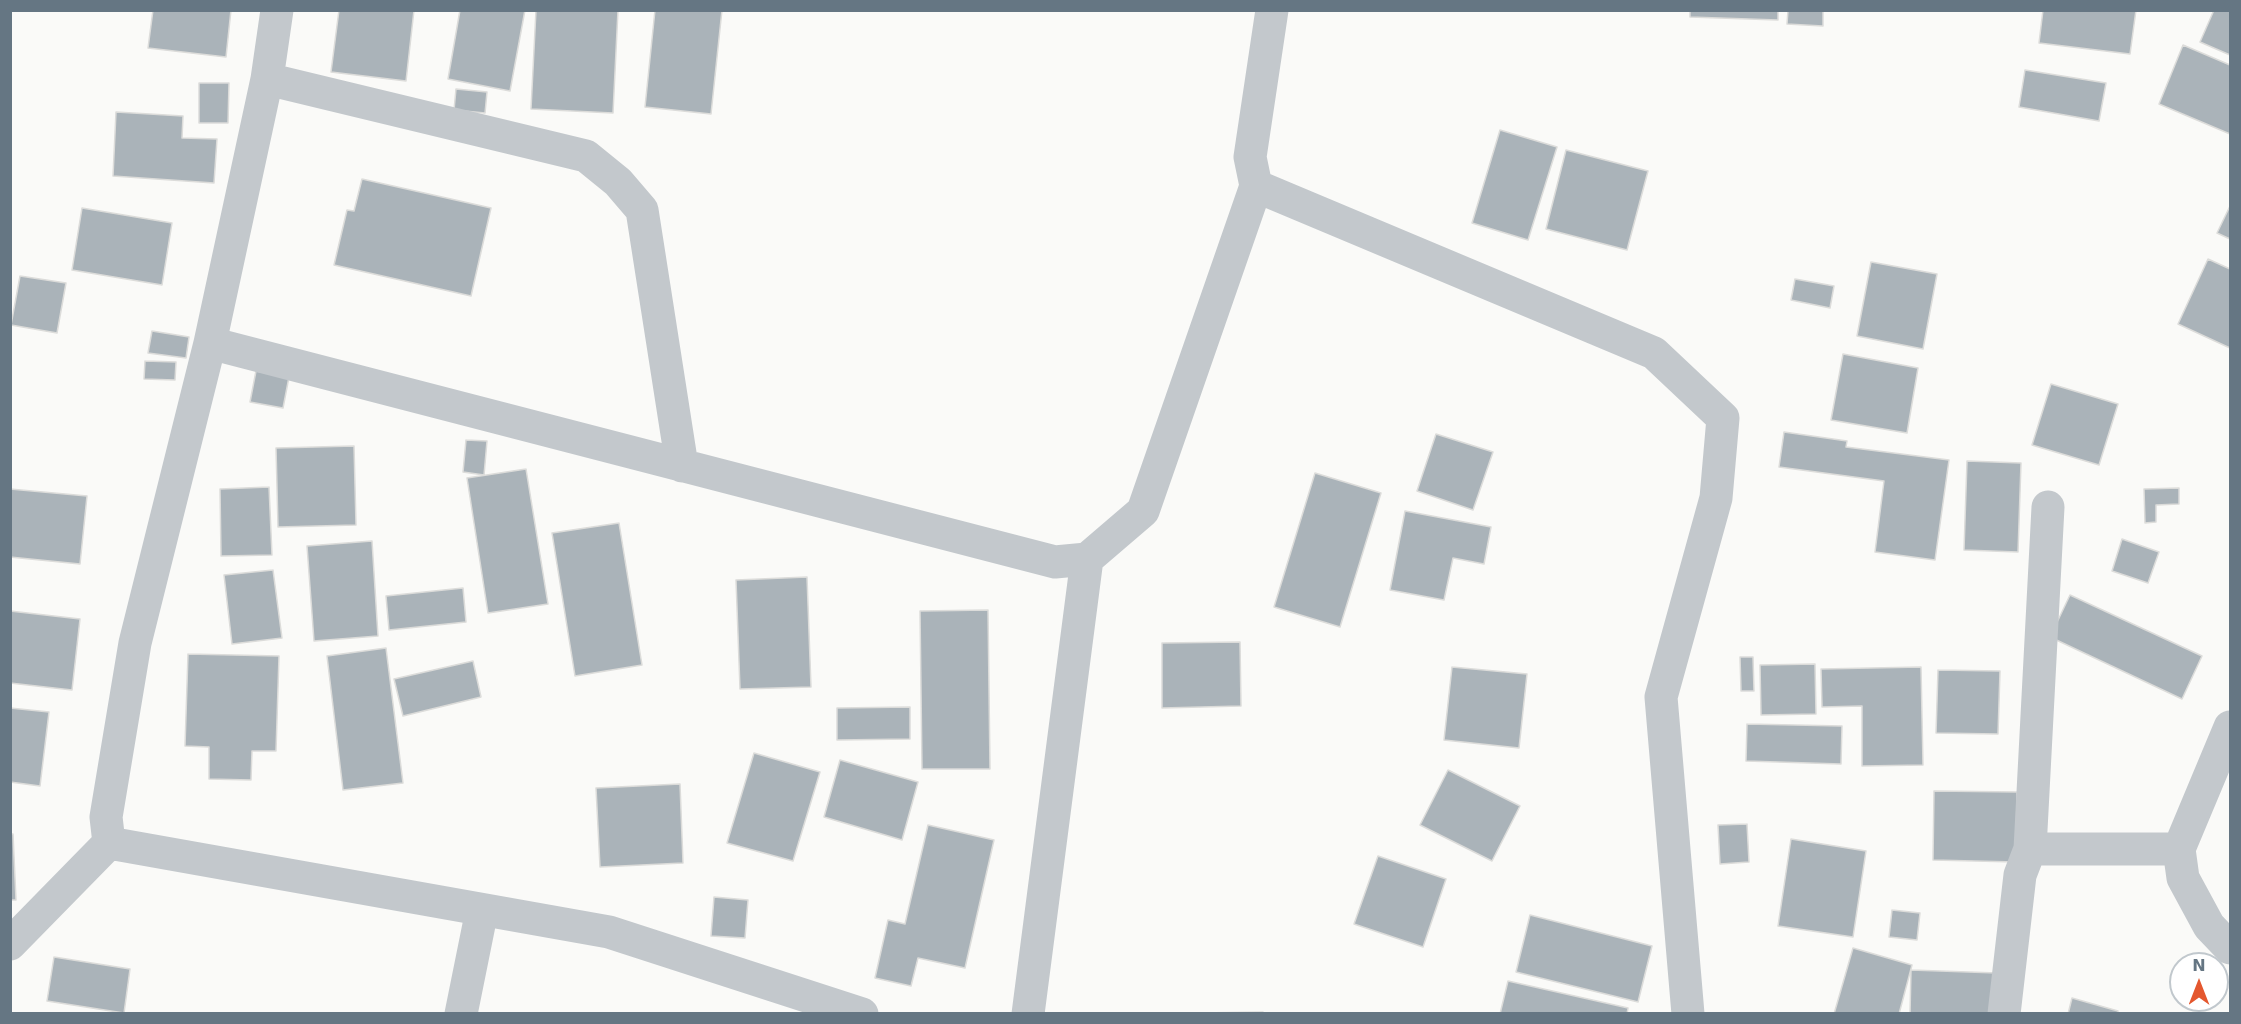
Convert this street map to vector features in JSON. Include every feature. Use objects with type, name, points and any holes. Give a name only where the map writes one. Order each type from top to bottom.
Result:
[{"type":"street","points":[[109,843],[106,817],[135,643],[210,343],[267,80],[277,10]]},
{"type":"street","points":[[210,343],[1055,562],[1087,560],[1143,511],[1256,186],[1250,157],[1272,10]]},
{"type":"street","points":[[267,80],[586,156],[618,182],[642,210],[682,466]]},
{"type":"street","points":[[1256,186],[1654,353],[1723,418],[1716,498],[1661,697],[1688,1014]]},
{"type":"street","points":[[2004,1014],[2020,875],[2030,849],[2048,507]]},
{"type":"street","points":[[1028,1014],[1087,560]]},
{"type":"street","points":[[2230,727],[2179,849],[2183,878],[2209,926],[2230,948]]},
{"type":"street","points":[[109,843],[609,932],[862,1014]]},
{"type":"street","points":[[10,944],[109,843]]},
{"type":"street","points":[[2030,849],[2179,849]]},
{"type":"street","points":[[461,1014],[482,910]]},
{"type":"building","points":[[153,10],[231,10],[226,57],[148,48]]},
{"type":"building","points":[[339,10],[414,10],[406,81],[331,72]]},
{"type":"building","points":[[460,10],[525,10],[510,91],[448,79]]},
{"type":"building","points":[[536,10],[618,10],[613,113],[531,109]]},
{"type":"building","points":[[655,10],[722,10],[711,114],[645,107]]},
{"type":"building","points":[[1690,10],[1778,10],[1778,20],[1690,17]]},
{"type":"building","points":[[1788,10],[1823,10],[1823,26],[1787,24]]},
{"type":"building","points":[[2043,10],[2136,10],[2130,54],[2039,43]]},
{"type":"building","points":[[2214,10],[2230,10],[2230,55],[2200,42]]},
{"type":"building","points":[[2183,45],[2230,65],[2230,134],[2159,104]]},
{"type":"building","points":[[2025,70],[2106,83],[2099,121],[2019,107]]},
{"type":"building","points":[[199,83],[229,83],[228,123],[199,123]]},
{"type":"building","points":[[456,89],[487,92],[485,113],[454,110]]},
{"type":"building","points":[[116,112],[183,116],[182,138],[217,139],[214,183],[113,176]]},
{"type":"building","points":[[1500,130],[1557,147],[1528,240],[1472,223]]},
{"type":"building","points":[[1566,150],[1648,171],[1627,250],[1546,229]]},
{"type":"building","points":[[362,179],[491,208],[471,296],[334,265],[347,210],[354,211]]},
{"type":"building","points":[[2230,206],[2230,239],[2217,233]]},
{"type":"building","points":[[82,208],[172,223],[162,285],[72,270]]},
{"type":"building","points":[[2208,259],[2230,269],[2230,348],[2178,324]]},
{"type":"building","points":[[1871,262],[1937,274],[1923,349],[1857,336]]},
{"type":"building","points":[[20,276],[66,283],[57,333],[11,325]]},
{"type":"building","points":[[1795,279],[1834,286],[1830,308],[1791,300]]},
{"type":"building","points":[[152,331],[189,337],[186,358],[148,353]]},
{"type":"building","points":[[1843,354],[1918,368],[1907,433],[1831,420]]},
{"type":"building","points":[[145,361],[176,362],[175,380],[144,379]]},
{"type":"building","points":[[256,371],[289,377],[283,408],[250,402]]},
{"type":"building","points":[[2051,384],[2118,404],[2099,465],[2032,445]]},
{"type":"building","points":[[1784,432],[1847,441],[1846,447],[1949,460],[1935,560],[1875,552],[1884,481],[1779,467]]},
{"type":"building","points":[[1436,434],[1493,452],[1473,510],[1417,491]]},
{"type":"building","points":[[466,440],[487,441],[484,475],[463,472]]},
{"type":"building","points":[[354,446],[356,525],[278,527],[276,448]]},
{"type":"building","points":[[1967,461],[2021,463],[2018,552],[1964,550]]},
{"type":"building","points":[[526,469],[548,604],[488,613],[467,478]]},
{"type":"building","points":[[1315,473],[1381,493],[1340,627],[1274,607]]},
{"type":"building","points":[[269,487],[272,555],[221,556],[220,489]]},
{"type":"building","points":[[2179,488],[2179,504],[2156,505],[2156,522],[2145,523],[2144,489]]},
{"type":"building","points":[[10,489],[87,496],[80,564],[10,557]]},
{"type":"building","points":[[1405,511],[1491,527],[1484,564],[1453,558],[1444,600],[1390,590]]},
{"type":"building","points":[[619,523],[642,665],[575,676],[552,533]]},
{"type":"building","points":[[2122,539],[2159,552],[2148,583],[2112,571]]},
{"type":"building","points":[[372,541],[378,636],[314,641],[307,546]]},
{"type":"building","points":[[273,570],[282,638],[232,644],[224,575]]},
{"type":"building","points":[[807,577],[811,687],[740,689],[736,580]]},
{"type":"building","points":[[463,588],[466,622],[389,630],[386,596]]},
{"type":"building","points":[[2070,595],[2202,656],[2182,699],[2050,637]]},
{"type":"building","points":[[988,610],[990,769],[922,769],[920,611]]},
{"type":"building","points":[[10,611],[80,619],[72,690],[10,683]]},
{"type":"building","points":[[1240,642],[1241,706],[1162,708],[1162,643]]},
{"type":"building","points":[[386,648],[403,783],[343,790],[327,656]]},
{"type":"building","points":[[188,654],[279,656],[276,751],[252,751],[251,780],[209,779],[209,747],[185,746]]},
{"type":"building","points":[[1740,657],[1753,657],[1754,691],[1741,691]]},
{"type":"building","points":[[473,661],[481,697],[403,716],[394,679]]},
{"type":"building","points":[[1815,664],[1816,714],[1761,715],[1760,665]]},
{"type":"building","points":[[1452,667],[1527,674],[1519,748],[1444,740]]},
{"type":"building","points":[[1921,667],[1923,765],[1862,766],[1862,706],[1822,707],[1821,669]]},
{"type":"building","points":[[1938,670],[2000,671],[1998,734],[1936,733]]},
{"type":"building","points":[[910,707],[910,739],[837,740],[837,708]]},
{"type":"building","points":[[10,708],[49,712],[40,786],[10,782]]},
{"type":"building","points":[[1747,724],[1842,726],[1841,764],[1746,761]]},
{"type":"building","points":[[754,753],[820,772],[793,861],[727,843]]},
{"type":"building","points":[[840,760],[918,782],[902,840],[824,817]]},
{"type":"building","points":[[1448,770],[1520,806],[1492,861],[1420,825]]},
{"type":"building","points":[[680,784],[683,863],[600,867],[596,788]]},
{"type":"building","points":[[1934,791],[2017,792],[2016,862],[1933,860]]},
{"type":"building","points":[[1747,824],[1749,862],[1720,864],[1718,825]]},
{"type":"building","points":[[928,825],[994,840],[965,968],[918,958],[911,986],[875,978],[888,920],[905,924]]},
{"type":"building","points":[[10,834],[13,834],[16,900],[10,900]]},
{"type":"building","points":[[1791,839],[1866,851],[1853,937],[1778,926]]},
{"type":"building","points":[[1378,856],[1446,879],[1423,947],[1354,924]]},
{"type":"building","points":[[714,897],[748,900],[745,938],[711,936]]},
{"type":"building","points":[[1892,910],[1920,913],[1917,940],[1889,937]]},
{"type":"building","points":[[1530,915],[1652,946],[1638,1002],[1516,972]]},
{"type":"building","points":[[1853,948],[1912,965],[1899,1014],[1834,1014]]},
{"type":"building","points":[[54,957],[130,969],[124,1013],[47,1001]]},
{"type":"building","points":[[1911,970],[1997,973],[1996,1014],[1910,1014]]},
{"type":"building","points":[[1508,981],[1628,1008],[1627,1014],[1500,1014]]},
{"type":"building","points":[[2072,998],[2118,1011],[2117,1014],[2068,1014]]},
{"type":"building","points":[[1263,1012],[1263,1014],[1199,1014],[1199,1013]]}]
